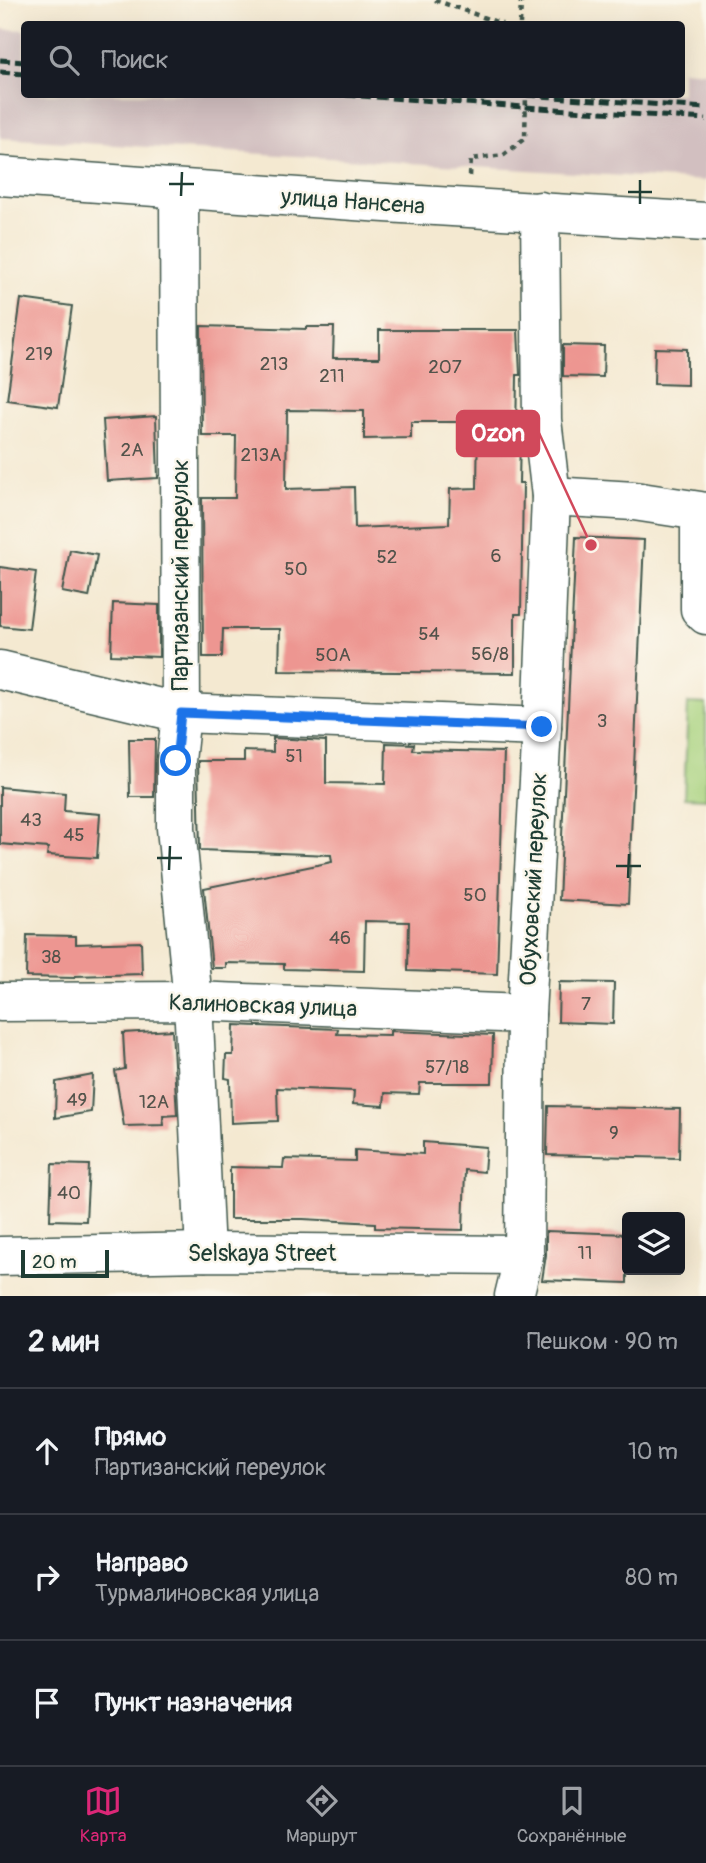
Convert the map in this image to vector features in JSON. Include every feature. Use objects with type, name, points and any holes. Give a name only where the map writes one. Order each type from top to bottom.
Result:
[{"type":"street","name":"улица Нансена","points":[[0,176],[179,190],[706,222]]},
{"type":"street","name":"Партизанский переулок","points":[[179,190],[181,713],[176,761],[176,828],[193,1001],[205,1252]]},
{"type":"street","name":"Обуховский переулок","points":[[514,1296],[524,1255],[526,1014],[542,727],[551,496],[542,420],[540,211]]},
{"type":"street","points":[[551,496],[634,502],[703,511],[700,609],[706,615]]},
{"type":"street","points":[[0,670],[181,713],[542,727]]},
{"type":"street","name":"Калиновская улица","points":[[0,1002],[193,1001],[526,1014]]},
{"type":"street","name":"Selskaya Street","points":[[0,1256],[205,1252],[524,1255]]},
{"type":"path","points":[[435,0],[494,21]]},
{"type":"path","points":[[520,21],[521,0]]},
{"type":"path","points":[[468,208],[471,159],[504,155],[525,138],[526,98]]},
{"type":"shaded area","points":[[0,29],[21,30],[21,98],[685,98],[685,70],[706,72],[706,181],[0,138]]},
{"type":"green space","points":[[688,703],[706,704],[706,799],[684,798]]},
{"type":"building","points":[[21,299],[72,306],[58,407],[7,400]]},
{"type":"building","points":[[201,326],[306,329],[334,327],[333,358],[379,358],[379,330],[518,330],[520,375],[517,375],[516,437],[520,437],[519,483],[523,483],[521,614],[515,614],[515,673],[279,671],[280,629],[223,629],[222,657],[203,657],[202,498],[235,498],[236,436],[202,436]],"holes":[[[287,410],[364,411],[364,439],[411,438],[411,422],[478,422],[477,488],[450,489],[449,524],[355,528],[354,487],[286,489]]]},
{"type":"building","points":[[563,345],[604,346],[603,377],[563,376]]},
{"type":"building","points":[[655,348],[687,349],[687,385],[654,384]]},
{"type":"building","points":[[156,416],[158,478],[107,481],[103,420]]},
{"type":"building","points":[[576,537],[644,540],[628,904],[559,900]]},
{"type":"building","points":[[70,550],[97,555],[89,597],[62,592]]},
{"type":"building","points":[[0,567],[36,572],[29,629],[0,626]]},
{"type":"building","points":[[113,603],[159,605],[159,657],[111,655]]},
{"type":"building","points":[[273,738],[326,741],[326,783],[385,784],[386,743],[414,744],[413,750],[504,752],[497,974],[408,971],[409,922],[365,921],[364,971],[284,969],[284,964],[226,963],[226,968],[212,968],[204,888],[332,862],[331,855],[200,850],[198,761],[244,761],[244,751],[273,752]]},
{"type":"building","points":[[129,739],[155,739],[154,797],[130,797]]},
{"type":"building","points":[[0,787],[65,793],[64,811],[100,814],[97,858],[47,855],[48,848],[0,844]]},
{"type":"building","points":[[27,935],[76,936],[76,944],[141,942],[142,974],[75,978],[26,977]]},
{"type":"building","points":[[559,982],[614,983],[613,1024],[558,1022]]},
{"type":"building","points":[[234,1025],[338,1029],[337,1034],[390,1035],[390,1031],[493,1035],[492,1083],[420,1083],[419,1094],[385,1093],[384,1106],[353,1104],[354,1091],[277,1088],[278,1121],[231,1123],[230,1079],[225,1078],[226,1055],[233,1055]]},
{"type":"building","points":[[172,1030],[177,1115],[163,1116],[164,1125],[124,1126],[115,1071],[125,1069],[123,1033]]},
{"type":"building","points":[[93,1075],[91,1112],[55,1118],[56,1082]]},
{"type":"building","points":[[548,1106],[680,1109],[679,1158],[547,1155]]},
{"type":"building","points":[[423,1142],[486,1147],[484,1172],[465,1170],[463,1230],[375,1228],[375,1223],[303,1219],[230,1219],[230,1167],[283,1168],[284,1159],[355,1161],[355,1150],[423,1154]]},
{"type":"building","points":[[52,1164],[89,1165],[86,1221],[50,1220]]},
{"type":"building","points":[[546,1231],[622,1234],[622,1275],[627,1275],[627,1283],[542,1280]]},
{"type":"railway","points":[[0,60],[21,62]]},
{"type":"railway","points":[[0,72],[21,74]]},
{"type":"railway","points":[[391,98],[706,119]]},
{"type":"railway","points":[[567,98],[706,108]]},
{"type":"place","name":"Ozon","points":[[591,545]]},
{"type":"route","points":[[176,761],[181,713],[542,727]]}]
